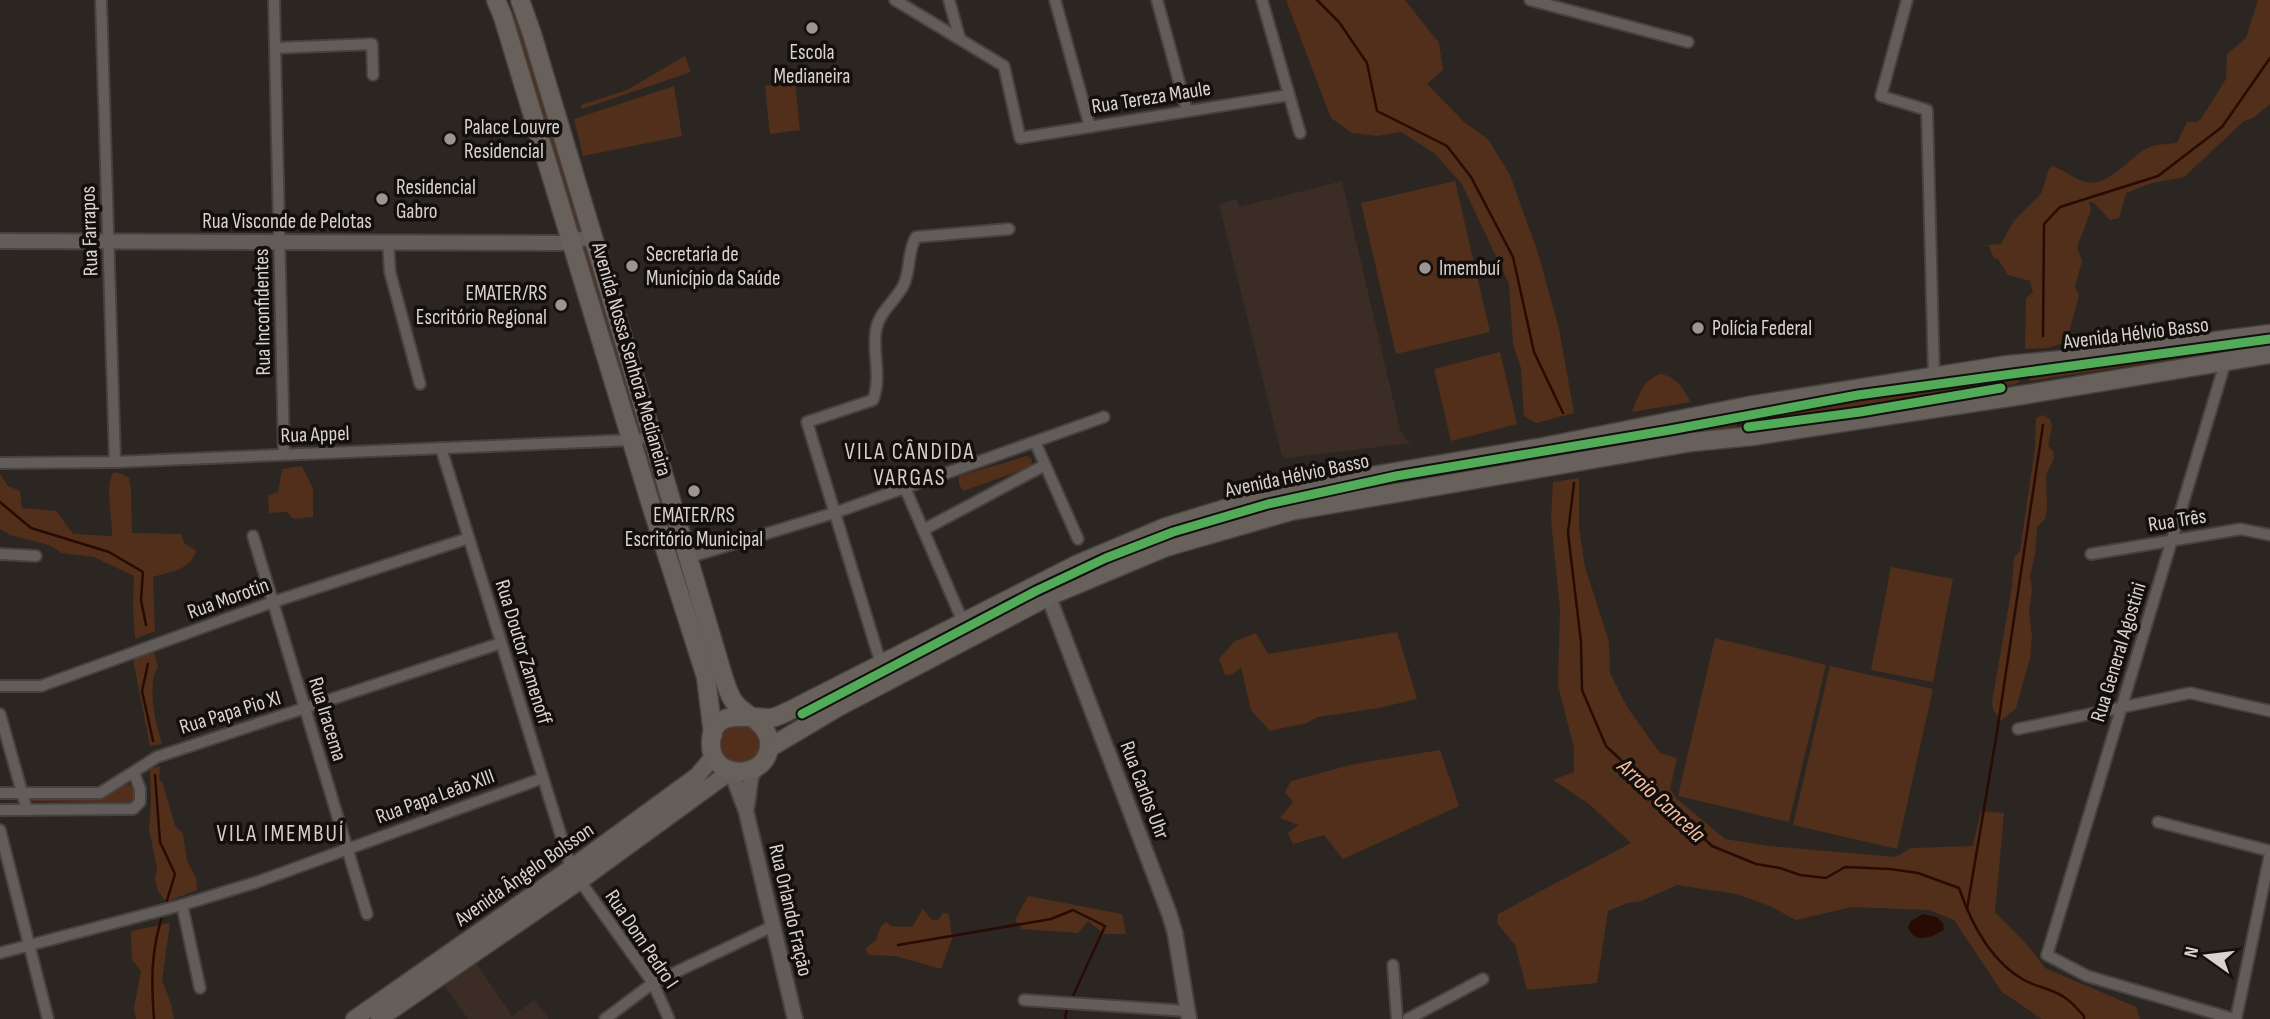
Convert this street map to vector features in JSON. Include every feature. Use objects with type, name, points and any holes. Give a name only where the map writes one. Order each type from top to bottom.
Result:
[{"type":"main road","points":[[500,8],[526,2]]},
{"type":"main road","name":"Avenida Nossa Senhora Medianeira","points":[[526,2],[651,437],[706,677],[713,734]]},
{"type":"main road","name":"Avenida Nossa Senhora Medianeira","points":[[500,8],[632,440],[729,693],[735,705],[752,716]]},
{"type":"main road","name":"Avenida Hélvio Basso","points":[[769,748],[1046,589],[1166,527],[1283,491],[1543,447],[1748,406],[2007,365],[2091,358],[2270,334]]},
{"type":"main road","name":"Avenida Hélvio Basso","points":[[752,716],[768,718],[789,711],[963,622],[1046,589],[1166,548],[1291,511],[1692,442],[1753,436],[2016,396],[2270,354]]},
{"type":"main road","points":[[2007,365],[2024,379],[2016,396]]},
{"type":"main road","points":[[1748,406],[1741,421],[1746,431],[1753,436]]},
{"type":"main road","points":[[752,716],[766,730],[769,748],[758,766],[747,772],[731,771],[713,757],[713,734],[719,724],[729,717],[752,716]]},
{"type":"main road","name":"Avenida Ângelo Bolsson","points":[[388,1016],[575,875],[697,776],[713,757]]},
{"type":"main road","name":"Avenida Ângelo Bolsson","points":[[354,1019],[731,771]]},
{"type":"street","name":"Rua Farrapos","points":[[101,0],[115,462]]},
{"type":"street","name":"Rua Inconfidentes","points":[[274,0],[284,454]]},
{"type":"street","points":[[895,0],[960,39]]},
{"type":"street","points":[[949,0],[960,39]]},
{"type":"street","points":[[1055,0],[1090,127]]},
{"type":"street","points":[[1157,0],[1187,111]]},
{"type":"street","points":[[1262,0],[1300,133]]},
{"type":"street","points":[[1530,0],[1688,42]]},
{"type":"street","points":[[1907,0],[1881,96],[1927,110],[1934,377]]},
{"type":"street","name":"Rua Tereza Maule","points":[[960,39],[1004,66],[1020,138],[1289,95]]},
{"type":"street","points":[[275,48],[372,44],[373,75]]},
{"type":"street","points":[[881,664],[807,422],[873,400],[878,386],[875,331],[879,318],[904,285],[911,245],[916,237],[1009,229]]},
{"type":"street","name":"Rua Visconde de Pelotas","points":[[0,241],[561,243],[593,237]]},
{"type":"street","points":[[388,242],[390,272],[420,384]]},
{"type":"street","name":"Rua General Agostini","points":[[2226,360],[2047,955],[2087,976],[2235,1019]]},
{"type":"street","points":[[678,561],[834,513],[1104,417]]},
{"type":"street","name":"Rua Appel","points":[[0,463],[115,462],[632,440],[651,437]]},
{"type":"street","points":[[1035,442],[1078,539]]},
{"type":"street","name":"Rua Doutor Zamenoff","points":[[441,448],[575,875]]},
{"type":"street","points":[[923,530],[1045,465]]},
{"type":"street","points":[[905,488],[963,622]]},
{"type":"street","name":"Rua Três","points":[[2091,554],[2241,529],[2270,535]]},
{"type":"street","name":"Rua Iracema","points":[[254,536],[367,914]]},
{"type":"street","name":"Rua Morotin","points":[[0,686],[41,686],[273,601],[469,538]]},
{"type":"street","points":[[0,554],[36,556]]},
{"type":"street","name":"Rua Carlos Uhr","points":[[1046,589],[1169,913],[1189,1015]]},
{"type":"street","name":"Rua Papa Pio XI","points":[[0,793],[100,793],[158,757],[210,737],[305,709],[501,643]]},
{"type":"street","points":[[2018,729],[2190,693],[2270,711]]},
{"type":"street","points":[[0,714],[27,810]]},
{"type":"street","name":"Rua Orlando Fração","points":[[746,811],[751,776],[758,766]]},
{"type":"street","name":"Rua Orlando Fração","points":[[731,771],[746,811],[795,1019]]},
{"type":"street","points":[[0,810],[133,809],[140,802],[140,789],[134,773]]},
{"type":"street","name":"Rua Papa Leão XIII","points":[[0,953],[182,905],[257,882],[543,778]]},
{"type":"street","points":[[2158,822],[2270,853],[2235,1019]]},
{"type":"street","points":[[0,830],[48,1019]]},
{"type":"street","name":"Rua Dom Pedro I","points":[[575,875],[653,983],[669,1019]]},
{"type":"street","points":[[182,905],[200,988]]},
{"type":"street","points":[[606,1019],[653,983],[773,926]]},
{"type":"street","points":[[1393,965],[1397,1019]]},
{"type":"street","points":[[1408,1019],[1483,979]]},
{"type":"street","points":[[1024,1000],[1189,1015]]},
{"type":"shaded area","points":[[1286,0],[1405,0],[1439,43],[1443,70],[1427,84],[1464,122],[1488,139],[1510,175],[1538,253],[1559,329],[1574,413],[1536,423],[1524,416],[1521,368],[1513,344],[1509,284],[1462,184],[1434,153],[1401,132],[1378,136],[1352,133],[1331,118]]},
{"type":"shaded area","points":[[2258,0],[2270,0],[2270,104],[2253,118],[2244,121],[2184,177],[2152,183],[2126,193],[2119,218],[2110,220],[2093,202],[2089,202],[2091,211],[2077,247],[2082,261],[2075,287],[2079,296],[2066,342],[2048,348],[2025,349],[2026,298],[2033,292],[2030,281],[2008,275],[1998,259],[1994,258],[1988,245],[2001,244],[2013,222],[2041,194],[2049,169],[2053,166],[2082,181],[2101,181],[2150,147],[2177,143],[2187,122],[2201,119],[2226,79],[2227,54],[2246,38]]},
{"type":"shaded area","points":[[517,18],[550,119],[544,122],[511,20]]},
{"type":"shaded area","points":[[685,56],[691,72],[582,109],[581,105],[627,90]]},
{"type":"shaded area","points":[[795,82],[800,130],[770,134],[765,86]]},
{"type":"shaded area","points":[[674,86],[682,136],[583,156],[574,119]]},
{"type":"shaded area","points":[[552,127],[582,228],[580,231],[577,231],[546,129]]},
{"type":"shaded area","points":[[1342,181],[1400,429],[1411,443],[1287,458],[1282,456],[1219,204],[1237,199],[1239,207]]},
{"type":"shaded area","name":"Imembuí","points":[[1455,181],[1490,332],[1396,354],[1361,203]]},
{"type":"shaded area","points":[[586,243],[641,428],[633,430],[581,245]]},
{"type":"shaded area","points":[[2270,341],[2270,344],[2030,381],[2028,374]]},
{"type":"shaded area","points":[[1500,352],[1517,424],[1451,441],[1434,369]]},
{"type":"shaded area","points":[[1661,374],[1676,381],[1691,402],[1632,412],[1646,384]]},
{"type":"shaded area","points":[[2018,378],[2019,382],[1860,411],[1748,424],[1746,422],[1748,417],[1858,397]]},
{"type":"shaded area","points":[[2043,415],[2050,419],[2052,426],[2048,446],[2053,451],[2054,458],[2046,475],[2047,507],[2045,519],[2037,527],[2030,576],[2030,658],[2016,708],[2001,721],[1992,702],[2012,587],[2014,558],[2020,551],[2035,448],[2036,418]]},
{"type":"shaded area","points":[[1735,420],[1737,426],[1396,480],[1314,498],[1087,572],[1086,570],[1174,533],[1312,495],[1382,480]]},
{"type":"shaded area","points":[[1027,456],[1032,460],[1031,467],[963,491],[959,484],[959,476]]},
{"type":"shaded area","points":[[302,466],[313,489],[313,517],[294,519],[287,512],[269,513],[268,496],[278,492],[282,469]]},
{"type":"shaded area","points":[[114,472],[129,478],[132,533],[181,534],[185,544],[196,550],[194,557],[185,566],[153,577],[155,631],[135,639],[134,576],[94,557],[62,553],[49,545],[10,535],[0,529],[0,474],[8,486],[20,491],[22,508],[56,511],[73,534],[112,536],[109,494]]},
{"type":"shaded area","points":[[1579,478],[1579,527],[1585,567],[1609,642],[1610,673],[1627,707],[1660,753],[1677,758],[1670,789],[1677,799],[1725,839],[1769,846],[1896,857],[1911,848],[1973,846],[1981,811],[2004,813],[1995,912],[2031,949],[2045,968],[2136,1007],[2140,1019],[2042,1019],[2002,992],[1954,920],[1929,910],[1852,907],[1796,920],[1770,906],[1736,894],[1677,885],[1641,901],[1627,903],[1608,911],[1597,983],[1527,990],[1515,945],[1497,923],[1498,914],[1631,843],[1589,804],[1553,780],[1574,772],[1574,748],[1558,685],[1560,610],[1551,520],[1553,482]]},
{"type":"shaded area","points":[[1891,567],[1953,579],[1933,682],[1871,670]]},
{"type":"shaded area","points":[[1397,632],[1417,699],[1318,717],[1306,723],[1270,731],[1251,710],[1241,667],[1233,674],[1225,675],[1219,659],[1235,641],[1256,633],[1268,654]]},
{"type":"shaded area","points":[[1715,638],[1826,665],[1789,822],[1678,796]]},
{"type":"shaded area","points":[[154,652],[158,667],[154,674],[152,694],[162,744],[150,746],[133,659]]},
{"type":"shaded area","points":[[1830,666],[1933,689],[1897,849],[1793,825]]},
{"type":"shaded area","points":[[740,724],[748,725],[754,730],[759,736],[759,752],[754,758],[748,763],[740,764],[732,763],[726,758],[721,752],[720,744],[721,736],[726,730],[732,725]]},
{"type":"shaded area","points":[[1440,750],[1459,806],[1343,859],[1324,835],[1293,844],[1288,833],[1299,825],[1280,818],[1293,802],[1285,792],[1291,781],[1354,764]]},
{"type":"shaded area","points":[[160,766],[159,778],[175,826],[183,834],[187,861],[196,878],[197,890],[166,902],[158,891],[155,879],[157,868],[149,829],[150,769]]},
{"type":"shaded area","points":[[128,784],[133,788],[133,801],[128,803],[31,801],[98,799],[121,785]]},
{"type":"shaded area","points":[[1028,896],[1122,914],[1126,934],[1104,934],[1088,921],[1078,933],[1022,929],[1015,920]]},
{"type":"shaded area","points":[[923,909],[932,920],[938,920],[943,913],[949,914],[952,939],[941,969],[896,956],[869,955],[865,949],[876,940],[881,926],[886,922],[891,926],[912,927]]},
{"type":"shaded area","points":[[1923,914],[1937,917],[1943,923],[1944,930],[1924,938],[1914,936],[1908,927],[1911,921]]},
{"type":"shaded area","points":[[170,923],[162,980],[174,1019],[136,1019],[134,1008],[141,971],[132,960],[131,931]]},
{"type":"shaded area","points":[[475,962],[512,1016],[534,1000],[549,1019],[468,1019],[444,985]]},
{"type":"waterway","name":"Arroio Cancela","points":[[1317,0],[1339,22],[1367,63],[1377,111],[1447,146],[1471,177],[1513,257],[1534,352],[1563,413]]},
{"type":"waterway","points":[[2043,336],[2044,224],[2060,207],[2158,176],[2222,127],[2270,58]]},
{"type":"waterway","points":[[1967,909],[1997,732],[2043,425]]},
{"type":"waterway","name":"Arroio Cancela","points":[[1574,483],[1568,533],[1581,642],[1582,690],[1606,746],[1712,846],[1756,864],[1800,875],[1826,878],[1845,867],[1890,869],[1918,873],[1959,888],[1983,940],[2001,963],[2024,980],[2067,999],[2084,1019]]},
{"type":"waterway","points":[[0,502],[31,528],[109,552],[143,572],[141,600],[146,625]]},
{"type":"waterway","points":[[148,664],[142,691],[153,741]]},
{"type":"waterway","points":[[155,775],[160,842],[175,874],[165,907]]},
{"type":"waterway","points":[[898,945],[1051,919],[1073,910],[1105,926],[1072,998]]},
{"type":"waterway","points":[[154,1019],[153,965],[163,913]]},
{"type":"waterway","points":[[1066,1019],[1068,1007]]},
{"type":"cycle path","points":[[802,714],[1036,591],[1106,558],[1173,532],[1268,504],[1396,476],[1858,395],[2270,339]]},
{"type":"cycle path","points":[[1748,427],[1860,412],[2001,388]]},
{"type":"place","name":"Escola Medianeira","points":[[812,28]]},
{"type":"place","name":"Palace Louvre Residencial","points":[[450,139]]},
{"type":"place","name":"Residencial Gabro","points":[[382,199]]},
{"type":"place","name":"Secretaria de Município da Saúde","points":[[632,266]]},
{"type":"place","name":"Imembuí","points":[[1425,268]]},
{"type":"place","name":"EMATER/RS Escritório Regional","points":[[561,305]]},
{"type":"place","name":"Polícia Federal","points":[[1698,328]]},
{"type":"place","name":"EMATER/RS Escritório Municipal","points":[[694,491]]},
{"type":"district","name":"VILA CÂNDIDA VARGAS","points":[[910,464]]},
{"type":"district","name":"VILA IMEMBUÍ","points":[[281,833]]}]
